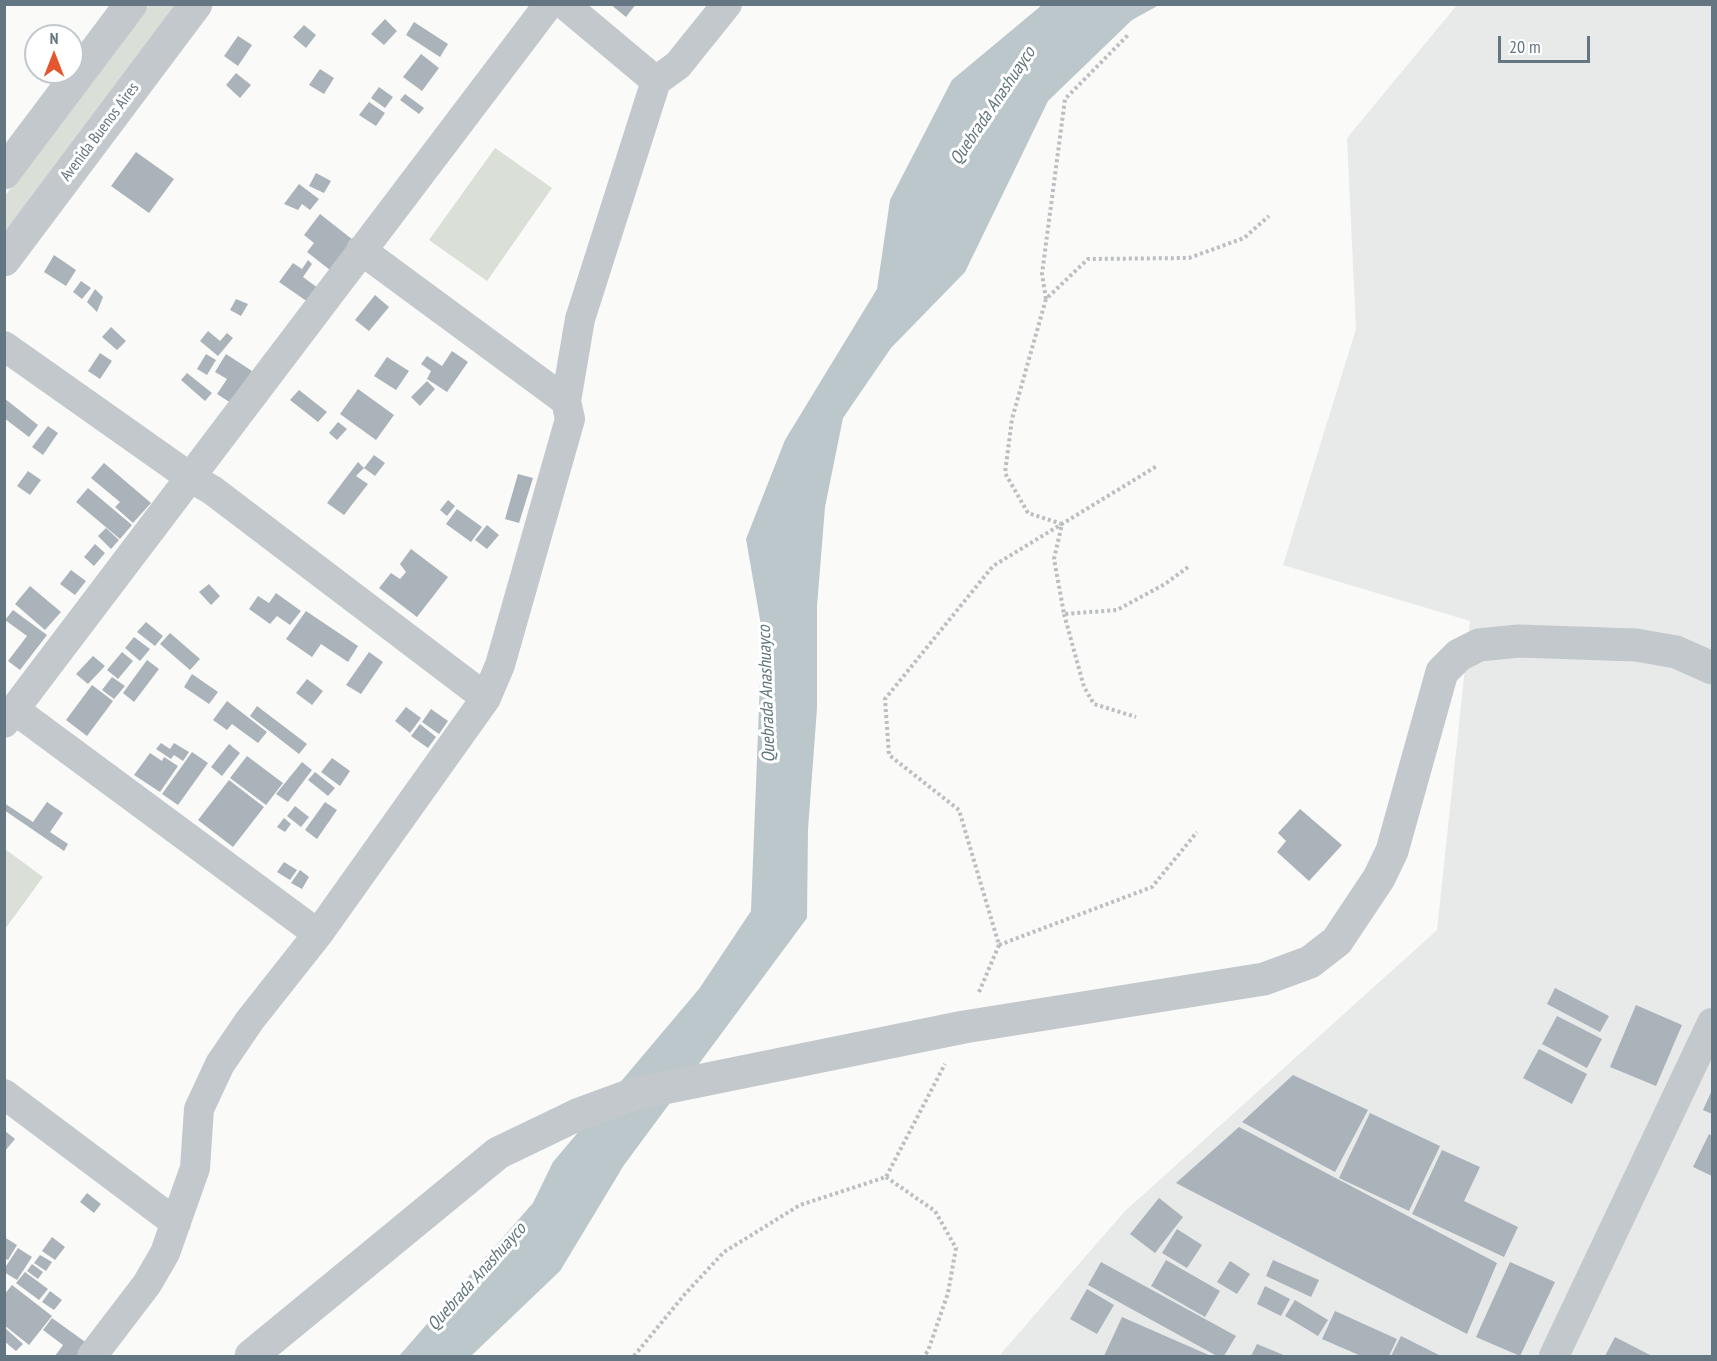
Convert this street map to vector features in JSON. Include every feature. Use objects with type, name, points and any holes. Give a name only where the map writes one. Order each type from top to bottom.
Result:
[{"type":"street","points":[[4,173],[131,4]]},
{"type":"street","name":"Avenida Buenos Aires","points":[[4,260],[196,4]]},
{"type":"street","points":[[318,934],[10,716],[549,4]]},
{"type":"street","points":[[564,4],[656,81]]},
{"type":"street","points":[[92,1356],[147,1284],[165,1253],[195,1168],[199,1109],[220,1064],[250,1020],[318,934],[486,699],[500,665],[570,419],[566,402],[580,319],[656,81],[678,64],[726,4]]},
{"type":"street","points":[[361,250],[566,402]]},
{"type":"street","points":[[4,346],[191,478],[212,490],[486,699]]},
{"type":"street","points":[[251,1356],[498,1153],[577,1115],[634,1095],[964,1027],[1264,979],[1310,962],[1337,941],[1353,921],[1383,869],[1392,850],[1442,672],[1460,655],[1479,645],[1519,641],[1636,645],[1676,652],[1713,668]]},
{"type":"street","points":[[1554,1356],[1713,1023]]},
{"type":"street","points":[[4,1094],[176,1223]]},
{"type":"path","points":[[1062,524],[1028,513],[1005,473],[1012,419],[1046,299],[1041,274],[1065,99],[1128,35]]},
{"type":"path","points":[[1046,299],[1088,259],[1189,258],[1244,238],[1269,216]]},
{"type":"path","points":[[634,1356],[684,1294],[724,1252],[800,1205],[886,1177],[964,1027],[999,945],[959,810],[889,754],[885,699],[993,566],[1157,466]]},
{"type":"path","points":[[1062,524],[1054,559],[1064,614],[1084,687],[1094,704],[1136,717]]},
{"type":"path","points":[[1064,614],[1117,610],[1165,584],[1188,567]]},
{"type":"path","points":[[999,945],[1152,887],[1197,832]]},
{"type":"path","points":[[886,1177],[935,1211],[956,1248],[948,1293],[928,1351],[924,1356]]},
{"type":"shaded area","points":[[149,5],[175,5],[5,231],[4,197]]},
{"type":"shaded area","points":[[1457,5],[1712,5],[1712,1356],[999,1356],[1124,1212],[1437,930],[1470,621],[1283,565],[1356,329],[1347,138]]},
{"type":"shaded area","points":[[495,148],[552,188],[487,281],[429,240]]},
{"type":"shaded area","points":[[5,849],[43,877],[5,929]]},
{"type":"water","name":"Quebrada Anashuayco","points":[[1042,5],[1159,5],[1132,20],[1048,101],[965,272],[891,348],[843,418],[825,507],[817,606],[817,708],[808,829],[807,918],[624,1165],[560,1271],[471,1356],[399,1356],[533,1203],[553,1162],[699,989],[751,911],[762,631],[746,539],[785,440],[877,289],[890,200],[952,80]]},
{"type":"building","points":[[610,4],[636,4],[626,17]]},
{"type":"building","points":[[385,19],[397,31],[384,45],[371,34]]},
{"type":"building","points":[[414,22],[448,44],[440,57],[406,35]]},
{"type":"building","points":[[304,25],[316,35],[306,48],[293,37]]},
{"type":"building","points":[[238,36],[252,45],[238,66],[224,56]]},
{"type":"building","points":[[421,54],[439,68],[422,91],[403,77]]},
{"type":"building","points":[[320,69],[334,78],[324,94],[309,85]]},
{"type":"building","points":[[236,73],[251,85],[240,98],[226,85]]},
{"type":"building","points":[[379,87],[393,97],[385,108],[371,98]]},
{"type":"building","points":[[405,94],[424,108],[419,114],[400,100]]},
{"type":"building","points":[[369,102],[385,113],[376,126],[359,115]]},
{"type":"building","points":[[136,152],[174,179],[149,213],[111,186]]},
{"type":"building","points":[[316,173],[331,181],[324,193],[309,186]]},
{"type":"building","points":[[299,184],[319,199],[310,210],[302,204],[298,210],[284,204]]},
{"type":"building","points":[[320,214],[353,240],[330,270],[307,252],[314,243],[304,235]]},
{"type":"building","points":[[54,255],[76,270],[66,286],[44,272]]},
{"type":"building","points":[[308,260],[312,264],[303,277],[318,288],[308,302],[279,282],[293,263],[302,269]]},
{"type":"building","points":[[81,281],[91,288],[82,299],[73,292]]},
{"type":"building","points":[[95,289],[103,297],[97,312],[87,302]]},
{"type":"building","points":[[375,295],[389,307],[369,331],[355,320]]},
{"type":"building","points":[[236,299],[248,304],[241,316],[230,310]]},
{"type":"building","points":[[111,327],[126,341],[117,350],[102,337]]},
{"type":"building","points":[[208,331],[220,341],[227,333],[233,338],[218,356],[200,341]]},
{"type":"building","points":[[452,351],[468,362],[447,392],[427,379],[431,371],[421,364],[427,356],[442,366]]},
{"type":"building","points":[[100,353],[112,361],[100,379],[88,371]]},
{"type":"building","points":[[206,354],[216,360],[207,375],[197,369]]},
{"type":"building","points":[[226,354],[252,371],[231,403],[217,394],[227,379],[215,372]]},
{"type":"building","points":[[387,357],[409,371],[396,390],[374,376]]},
{"type":"building","points":[[187,373],[212,393],[205,401],[181,380]]},
{"type":"building","points":[[427,381],[435,389],[420,406],[411,397]]},
{"type":"building","points":[[358,389],[394,415],[376,440],[340,414]]},
{"type":"building","points":[[299,390],[327,412],[318,422],[290,400]]},
{"type":"building","points":[[4,398],[38,425],[29,437],[4,418]]},
{"type":"building","points":[[338,422],[347,429],[337,440],[329,433]]},
{"type":"building","points":[[48,426],[58,433],[43,455],[32,447]]},
{"type":"building","points":[[374,455],[385,463],[375,476],[364,468]]},
{"type":"building","points":[[358,462],[364,468],[356,476],[368,484],[344,515],[327,503]]},
{"type":"building","points":[[104,463],[151,503],[133,523],[115,507],[120,502],[91,478]]},
{"type":"building","points":[[28,471],[41,480],[30,495],[17,486]]},
{"type":"building","points":[[518,474],[533,478],[519,523],[505,519]]},
{"type":"building","points":[[88,488],[132,525],[120,539],[76,502]]},
{"type":"building","points":[[448,500],[455,506],[447,516],[440,510]]},
{"type":"building","points":[[457,509],[482,527],[471,542],[446,524]]},
{"type":"building","points":[[487,525],[499,535],[487,549],[475,540]]},
{"type":"building","points":[[106,528],[119,540],[111,549],[98,536]]},
{"type":"building","points":[[95,544],[105,553],[94,566],[84,557]]},
{"type":"building","points":[[411,549],[448,577],[417,617],[379,588],[391,573],[400,579],[406,572],[400,564]]},
{"type":"building","points":[[71,570],[86,581],[75,595],[60,584]]},
{"type":"building","points":[[209,584],[220,596],[211,605],[199,592]]},
{"type":"building","points":[[30,586],[61,612],[45,630],[15,604]]},
{"type":"building","points":[[276,593],[301,611],[290,625],[277,616],[270,624],[249,609],[258,596],[269,603]]},
{"type":"building","points":[[13,610],[47,635],[20,670],[8,661],[27,636],[5,620]]},
{"type":"building","points":[[306,611],[358,646],[348,662],[321,644],[312,657],[286,639]]},
{"type":"building","points":[[146,622],[163,636],[155,646],[137,632]]},
{"type":"building","points":[[170,633],[200,659],[190,670],[160,644]]},
{"type":"building","points":[[134,637],[150,649],[140,661],[125,648]]},
{"type":"building","points":[[122,652],[133,661],[118,679],[107,670]]},
{"type":"building","points":[[369,652],[383,662],[361,694],[346,685]]},
{"type":"building","points":[[93,656],[105,666],[88,684],[76,674]]},
{"type":"building","points":[[147,660],[159,669],[134,702],[123,693]]},
{"type":"building","points":[[192,674],[218,692],[209,704],[184,687]]},
{"type":"building","points":[[112,677],[125,686],[114,699],[102,690]]},
{"type":"building","points":[[307,679],[323,691],[312,705],[296,693]]},
{"type":"building","points":[[92,685],[113,701],[87,736],[66,720]]},
{"type":"building","points":[[227,701],[267,732],[258,743],[232,724],[227,730],[213,720]]},
{"type":"building","points":[[257,706],[307,744],[299,754],[250,716]]},
{"type":"building","points":[[406,707],[421,718],[410,733],[395,721]]},
{"type":"building","points":[[431,709],[448,721],[439,734],[422,722]]},
{"type":"building","points":[[420,724],[436,737],[428,748],[411,736]]},
{"type":"building","points":[[161,743],[170,749],[174,743],[189,752],[183,761],[174,755],[171,759],[156,749]]},
{"type":"building","points":[[229,744],[240,753],[222,776],[211,767]]},
{"type":"building","points":[[192,752],[208,763],[178,805],[162,794]]},
{"type":"building","points":[[150,753],[162,761],[164,757],[178,766],[160,792],[134,775]]},
{"type":"building","points":[[247,756],[283,783],[266,805],[230,778]]},
{"type":"building","points":[[332,758],[350,771],[340,786],[321,772]]},
{"type":"building","points":[[302,762],[312,770],[288,802],[276,794]]},
{"type":"building","points":[[315,772],[335,788],[328,796],[308,780]]},
{"type":"building","points":[[229,780],[264,807],[233,847],[198,820]]},
{"type":"building","points":[[47,802],[63,813],[50,832],[68,844],[64,851],[4,810],[4,803],[33,822]]},
{"type":"building","points":[[325,802],[337,810],[317,839],[305,830]]},
{"type":"building","points":[[295,806],[309,817],[301,827],[287,816]]},
{"type":"building","points":[[1300,809],[1342,845],[1309,881],[1277,852],[1286,841],[1278,833]]},
{"type":"building","points":[[284,818],[291,824],[285,832],[277,827]]},
{"type":"building","points":[[284,862],[297,870],[290,880],[277,872]]},
{"type":"building","points":[[300,870],[309,877],[302,889],[291,883]]},
{"type":"building","points":[[1555,988],[1609,1016],[1600,1032],[1547,1004]]},
{"type":"building","points":[[1636,1005],[1682,1025],[1656,1086],[1610,1067]]},
{"type":"building","points":[[1557,1016],[1602,1039],[1587,1068],[1542,1044]]},
{"type":"building","points":[[1539,1049],[1587,1074],[1572,1104],[1523,1078]]},
{"type":"building","points":[[1293,1075],[1368,1110],[1335,1172],[1242,1122]]},
{"type":"building","points":[[1712,1090],[1712,1114],[1703,1110]]},
{"type":"building","points":[[1370,1113],[1440,1146],[1409,1211],[1339,1178]]},
{"type":"building","points":[[1239,1127],[1497,1263],[1467,1334],[1176,1183]]},
{"type":"building","points":[[4,1130],[15,1139],[4,1152]]},
{"type":"building","points":[[1709,1134],[1712,1136],[1712,1176],[1693,1167]]},
{"type":"building","points":[[1442,1150],[1480,1167],[1464,1201],[1518,1227],[1504,1257],[1412,1214]]},
{"type":"building","points":[[87,1193],[101,1204],[94,1213],[80,1202]]},
{"type":"building","points":[[1159,1198],[1183,1217],[1155,1253],[1130,1234]]},
{"type":"building","points":[[1177,1229],[1202,1245],[1187,1268],[1162,1253]]},
{"type":"building","points":[[4,1237],[17,1245],[8,1260],[4,1258]]},
{"type":"building","points":[[52,1237],[65,1247],[55,1260],[42,1251]]},
{"type":"building","points":[[18,1248],[32,1257],[17,1280],[4,1272],[4,1269]]},
{"type":"building","points":[[40,1255],[52,1262],[46,1271],[34,1263]]},
{"type":"building","points":[[1166,1260],[1220,1291],[1205,1317],[1151,1286]]},
{"type":"building","points":[[1273,1260],[1319,1280],[1311,1297],[1266,1276]]},
{"type":"building","points":[[1230,1261],[1250,1274],[1237,1294],[1217,1282]]},
{"type":"building","points":[[1101,1262],[1236,1336],[1224,1356],[1217,1356],[1088,1285]]},
{"type":"building","points":[[1510,1262],[1555,1282],[1520,1356],[1476,1337]]},
{"type":"building","points":[[32,1264],[43,1272],[38,1279],[27,1271]]},
{"type":"building","points":[[25,1272],[48,1289],[39,1300],[16,1283]]},
{"type":"building","points":[[12,1285],[52,1316],[29,1345],[4,1325],[4,1295]]},
{"type":"building","points":[[1265,1286],[1290,1299],[1281,1316],[1257,1304]]},
{"type":"building","points":[[1087,1289],[1114,1305],[1097,1334],[1070,1319]]},
{"type":"building","points":[[50,1291],[62,1300],[54,1310],[42,1302]]},
{"type":"building","points":[[1295,1300],[1328,1320],[1318,1336],[1285,1316]]},
{"type":"building","points":[[1335,1311],[1397,1339],[1389,1356],[1361,1356],[1322,1339]]},
{"type":"building","points":[[1122,1317],[1211,1356],[1104,1356]]},
{"type":"building","points":[[52,1318],[88,1344],[78,1356],[55,1356],[63,1345],[43,1330]]},
{"type":"building","points":[[4,1327],[23,1344],[16,1351],[4,1341]]},
{"type":"building","points":[[1401,1336],[1441,1356],[1391,1356]]},
{"type":"building","points":[[1615,1337],[1652,1356],[1605,1356]]},
{"type":"building","points":[[1257,1344],[1286,1356],[1251,1356]]}]
